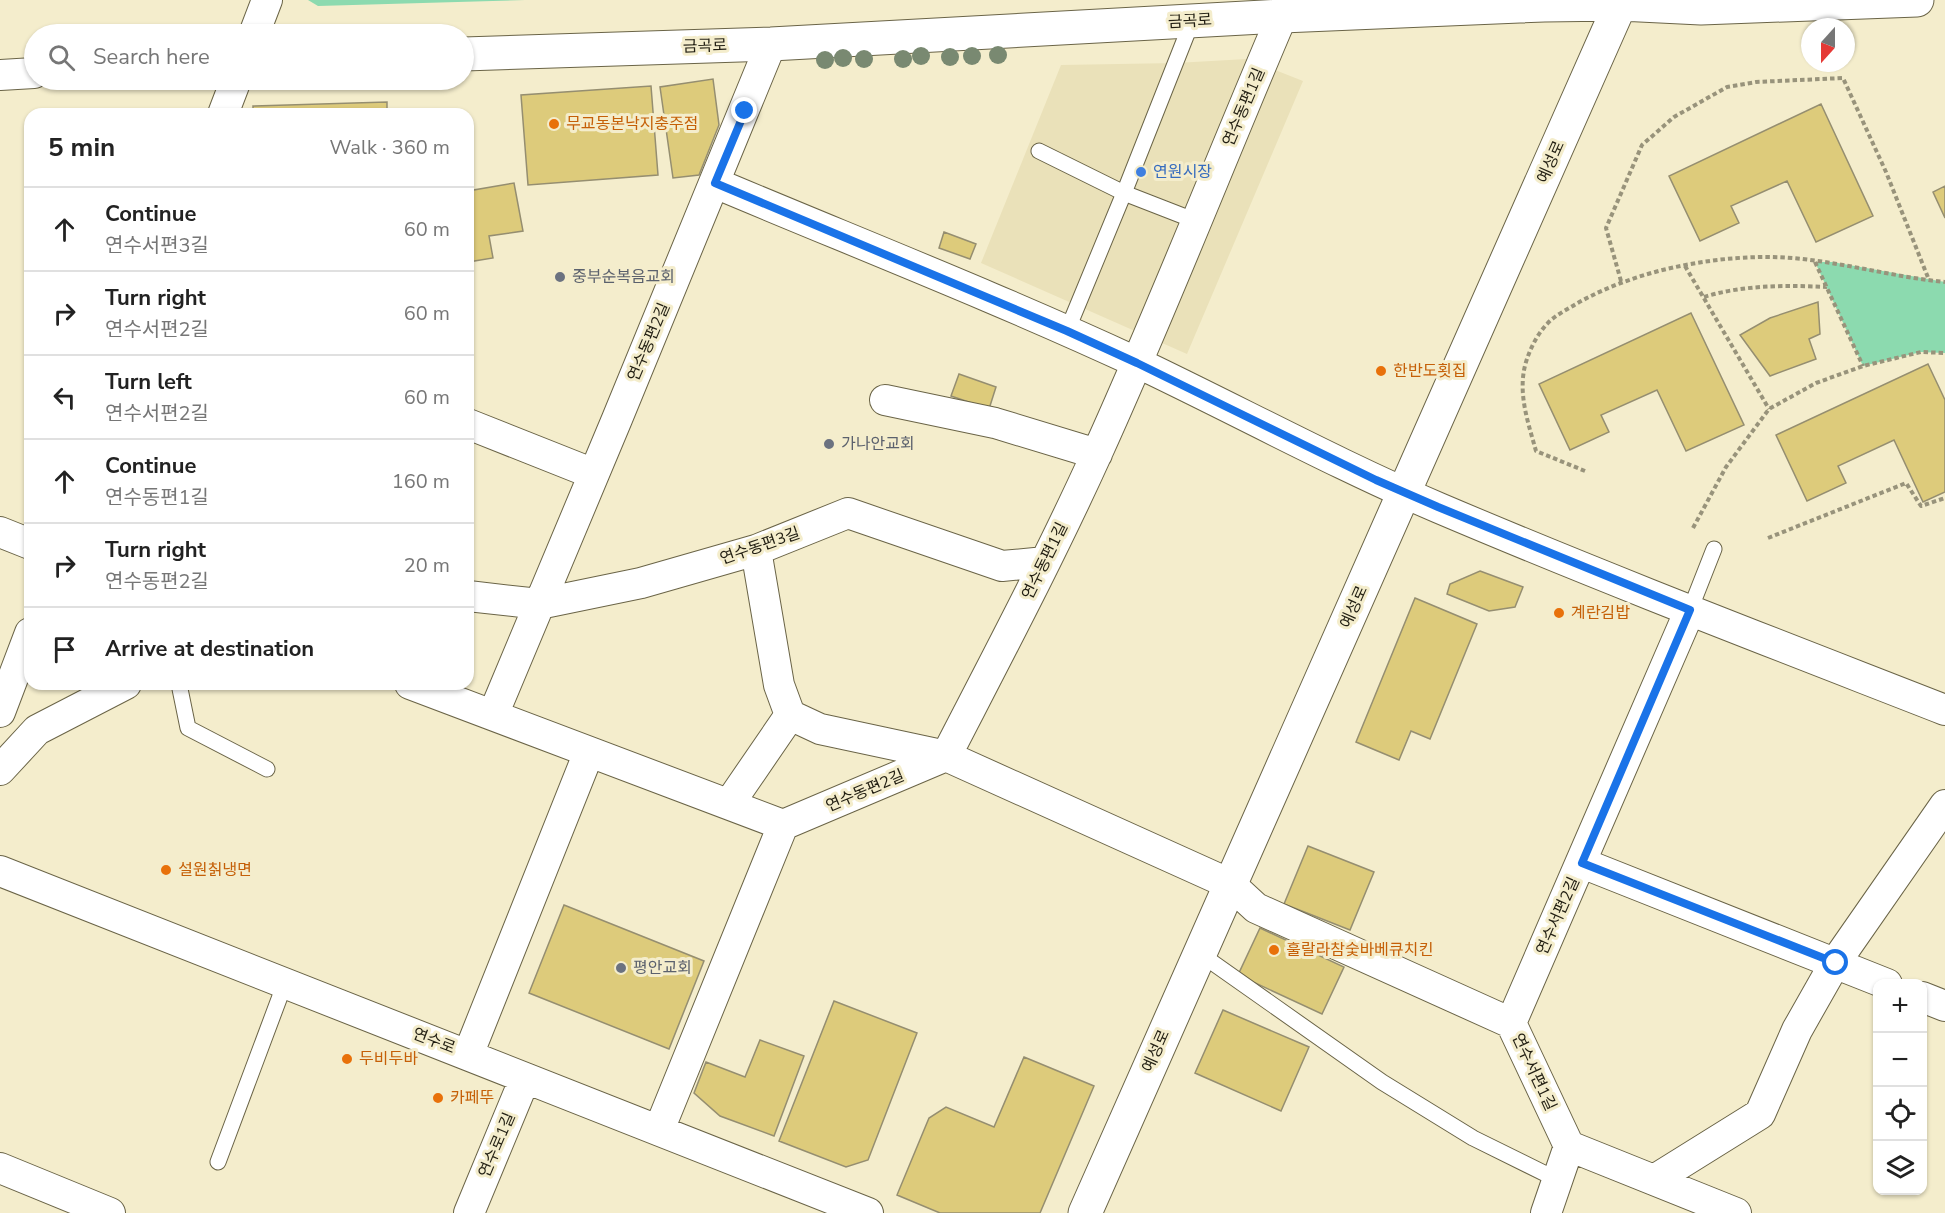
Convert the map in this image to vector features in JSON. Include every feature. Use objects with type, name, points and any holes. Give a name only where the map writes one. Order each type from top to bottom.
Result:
[{"type":"street","points":[[258,24],[267,0]]},
{"type":"street","name":"금곡로","points":[[474,54],[771,44],[1282,16],[1621,2],[1701,8],[1917,0]]},
{"type":"street","name":"예성로","points":[[1085,1213],[1621,2]]},
{"type":"street","name":"연수동편1길","points":[[946,756],[1097,454],[1282,16]]},
{"type":"street","name":"연수동편2길","points":[[493,715],[771,44]]},
{"type":"street","points":[[0,75],[24,74]]},
{"type":"street","points":[[225,108],[232,90]]},
{"type":"street","points":[[715,183],[1067,331],[1376,480],[1690,610],[1945,710]]},
{"type":"street","points":[[885,400],[995,423],[1097,454]]},
{"type":"street","points":[[474,426],[594,474]]},
{"type":"street","name":"연수동편3길","points":[[474,597],[539,604],[641,583],[756,550],[848,513],[1002,566],[1045,562]]},
{"type":"street","points":[[0,532],[24,542]]},
{"type":"street","points":[[756,550],[779,685],[790,715],[820,729],[946,756],[1230,884]]},
{"type":"street","name":"연수서편2길","points":[[1511,1023],[1690,610]]},
{"type":"street","points":[[0,712],[24,649]]},
{"type":"street","points":[[0,770],[37,730],[114,690]]},
{"type":"street","points":[[426,690],[783,825],[659,1130]]},
{"type":"street","points":[[729,804],[790,715]]},
{"type":"street","points":[[468,1054],[589,752]]},
{"type":"street","name":"연수동편2길","points":[[783,825],[946,756]]},
{"type":"street","points":[[1654,1180],[1760,1114],[1797,1030],[1836,963],[1945,805]]},
{"type":"street","points":[[1582,863],[1875,979]]},
{"type":"street","name":"연수로","points":[[0,871],[468,1054],[856,1211]]},
{"type":"street","name":"연수서편1길","points":[[1230,884],[1256,908],[1511,1023],[1569,1146]]},
{"type":"street","points":[[1927,999],[1945,1006]]},
{"type":"street","name":"연수로1길","points":[[469,1213],[525,1078]]},
{"type":"street","points":[[1546,1213],[1569,1146],[1736,1213]]},
{"type":"street","points":[[0,1168],[110,1213]]},
{"type":"lane","points":[[1067,331],[1191,21]]},
{"type":"lane","points":[[1039,151],[1124,193],[1196,221]]},
{"type":"lane","points":[[1690,610],[1714,549]]},
{"type":"lane","points":[[180,690],[188,728],[267,770]]},
{"type":"lane","points":[[1199,953],[1262,1000],[1382,1082],[1473,1138],[1558,1180]]},
{"type":"lane","points":[[218,1162],[285,983]]},
{"type":"path","points":[[1621,281],[1606,228],[1642,145],[1674,117],[1727,87],[1756,82],[1843,78],[1886,172],[1930,281]]},
{"type":"path","points":[[1585,471],[1536,451],[1522,388],[1526,363],[1534,340],[1552,319],[1593,293],[1621,281],[1709,260],[1763,257],[1832,262],[1945,282]]},
{"type":"path","points":[[1815,262],[1863,366]]},
{"type":"path","points":[[1685,266],[1769,409]]},
{"type":"path","points":[[1704,297],[1721,292],[1769,287],[1796,285],[1827,287]]},
{"type":"path","points":[[1693,528],[1726,467],[1769,409],[1816,383],[1863,366],[1921,352],[1945,353]]},
{"type":"path","points":[[1768,538],[1906,483],[1921,506],[1945,498]]},
{"type":"shaded area","name":"연원시장","points":[[1247,59],[1303,81],[1187,354],[981,263],[1061,65]]},
{"type":"green space","points":[[308,0],[525,0],[318,6]]},
{"type":"green space","points":[[1815,262],[1832,262],[1945,282],[1945,353],[1921,352],[1863,366]]},
{"type":"building","points":[[713,79],[719,125],[699,175],[673,178],[660,87]]},
{"type":"building","points":[[651,86],[658,175],[528,185],[521,95]]},
{"type":"building","points":[[387,102],[387,108],[253,108],[253,106]]},
{"type":"building","points":[[1821,104],[1873,216],[1816,242],[1787,181],[1731,206],[1739,223],[1700,241],[1669,176]]},
{"type":"building","points":[[514,183],[523,231],[489,236],[493,258],[474,261],[474,190]]},
{"type":"building","points":[[1945,186],[1945,218],[1933,192]]},
{"type":"building","points":[[944,232],[976,244],[970,259],[939,248]]},
{"type":"building","points":[[1818,302],[1820,334],[1809,339],[1816,359],[1770,376],[1740,335],[1770,318]]},
{"type":"building","points":[[1691,313],[1744,425],[1686,451],[1657,390],[1601,415],[1609,432],[1570,450],[1539,384]]},
{"type":"building","points":[[1928,364],[1945,400],[1945,492],[1923,502],[1894,440],[1838,466],[1846,483],[1807,501],[1776,435]]},
{"type":"building","points":[[959,374],[996,387],[989,409],[951,396]]},
{"type":"building","points":[[1480,571],[1523,587],[1515,607],[1489,611],[1447,594],[1450,584]]},
{"type":"building","points":[[1415,598],[1477,624],[1430,739],[1411,731],[1399,760],[1356,742]]},
{"type":"building","points":[[1308,846],[1374,872],[1350,930],[1284,904]]},
{"type":"building","name":"평안교회","points":[[564,905],[704,961],[669,1049],[529,993]]},
{"type":"building","points":[[1260,928],[1344,967],[1322,1014],[1238,975]]},
{"type":"building","points":[[834,1001],[917,1033],[868,1160],[846,1167],[779,1141]]},
{"type":"building","points":[[1223,1010],[1309,1047],[1281,1111],[1195,1073]]},
{"type":"building","points":[[760,1040],[804,1056],[774,1136],[720,1116],[694,1093],[706,1062],[745,1077]]},
{"type":"building","points":[[1024,1057],[1094,1086],[1040,1213],[940,1213],[897,1195],[929,1118],[946,1107],[994,1127]]},
{"type":"place","name":"무교동본낙지충주점","points":[[554,124]]},
{"type":"place","name":"연원시장","points":[[1141,172]]},
{"type":"place","name":"중부순복음교회","points":[[560,277]]},
{"type":"place","name":"한반도횟집","points":[[1381,371]]},
{"type":"place","name":"가나안교회","points":[[829,444]]},
{"type":"place","name":"계란김밥","points":[[1559,613]]},
{"type":"place","name":"설원칡냉면","points":[[166,870]]},
{"type":"place","name":"훌랄라참숯바베큐치킨","points":[[1274,950]]},
{"type":"place","name":"평안교회","points":[[621,968]]},
{"type":"place","name":"두비두바","points":[[347,1059]]},
{"type":"place","name":"카페뚜","points":[[438,1098]]},
{"type":"route","points":[[745,111],[715,183],[1067,331],[1376,480],[1690,610],[1582,863],[1836,963]]}]
